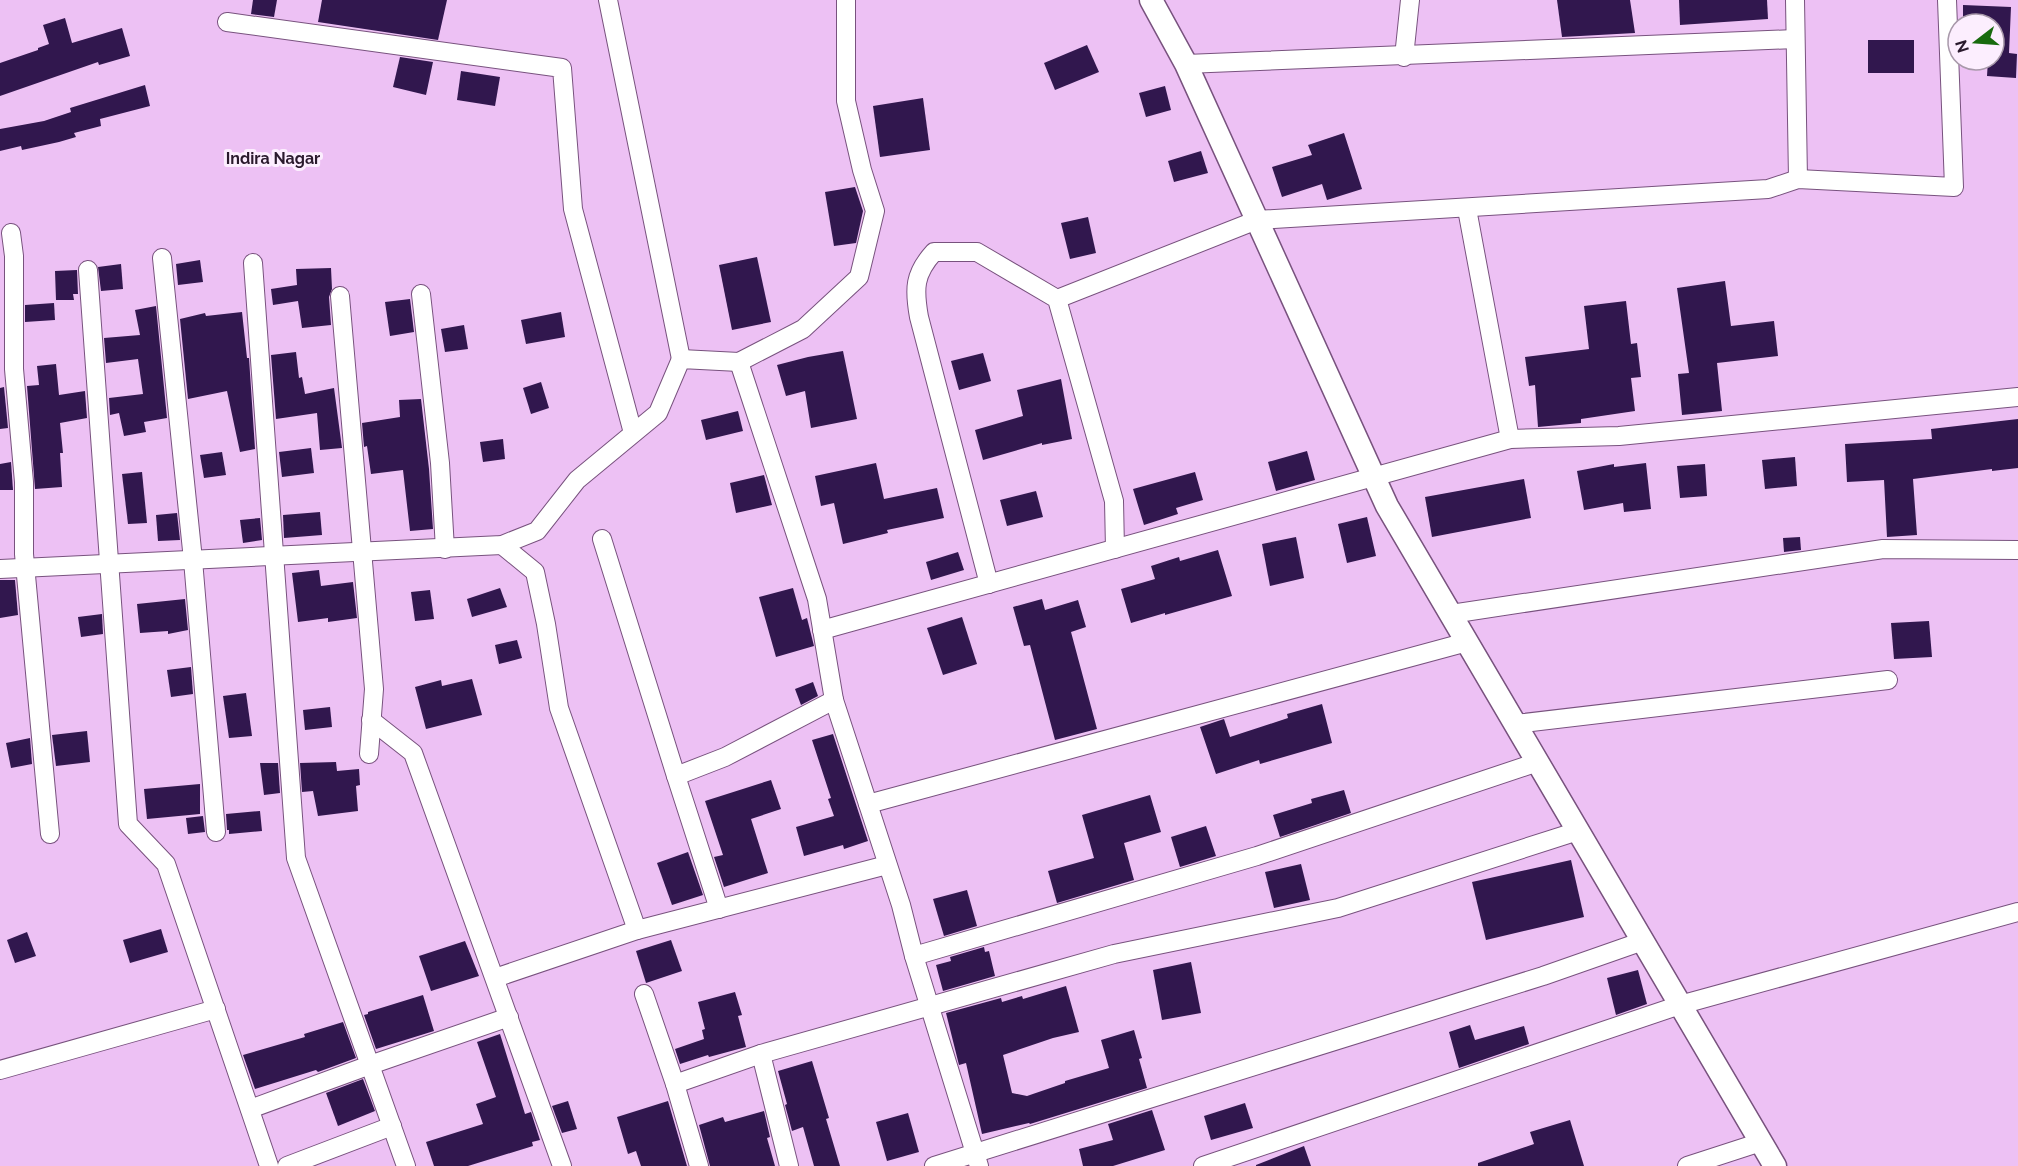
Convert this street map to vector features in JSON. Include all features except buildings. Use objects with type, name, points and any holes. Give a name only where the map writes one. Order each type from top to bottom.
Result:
[{"type":"street","points":[[0,569],[502,545],[537,531],[577,480],[658,413],[681,359],[608,0]]},
{"type":"street","points":[[681,359],[739,362],[803,329],[859,277],[875,211],[862,170],[846,101],[846,0]]},
{"type":"street","points":[[1151,0],[1186,64],[1388,506],[1774,1166]]},
{"type":"street","points":[[1404,57],[1410,0]]},
{"type":"street","points":[[1795,0],[1798,179]]},
{"type":"street","points":[[1057,299],[1257,220],[1768,189],[1798,179],[1954,187],[1947,0]]},
{"type":"street","points":[[227,22],[562,68],[573,209],[633,433]]},
{"type":"street","points":[[1186,64],[1404,57],[1795,39]]},
{"type":"street","points":[[1467,209],[1510,440]]},
{"type":"street","points":[[11,233],[14,256],[14,369],[24,482],[25,568],[50,834]]},
{"type":"street","points":[[989,584],[914,293],[922,265],[934,252],[977,252],[1057,299],[1114,501],[1115,549]]},
{"type":"street","points":[[162,258],[193,560],[216,832]]},
{"type":"street","points":[[253,263],[296,858],[406,1166]]},
{"type":"street","points":[[88,270],[128,824],[166,864],[269,1166]]},
{"type":"street","points":[[421,294],[441,463],[445,549]]},
{"type":"street","points":[[340,296],[374,689],[369,754]]},
{"type":"street","points":[[739,362],[817,599],[834,700],[977,1160]]},
{"type":"street","points":[[822,630],[1510,440],[1619,436],[2018,397]]},
{"type":"street","points":[[602,539],[719,909]]},
{"type":"street","points":[[502,545],[535,572],[559,708],[637,930]]},
{"type":"street","points":[[1451,614],[1883,549],[2018,550]]},
{"type":"street","points":[[868,804],[1467,642]]},
{"type":"street","points":[[1515,724],[1888,680]]},
{"type":"street","points":[[676,776],[725,757],[834,700]]},
{"type":"street","points":[[371,720],[413,753],[562,1166]]},
{"type":"street","points":[[914,956],[1257,856],[1538,762]]},
{"type":"street","points":[[675,1084],[761,1054],[1114,954],[1338,908],[1578,831]]},
{"type":"street","points":[[495,978],[637,930],[887,865]]},
{"type":"street","points":[[1203,1166],[1680,1005],[2018,912]]},
{"type":"street","points":[[934,1166],[977,1160],[1532,980],[1643,941]]},
{"type":"street","points":[[644,994],[675,1084],[699,1166]]},
{"type":"street","points":[[0,1070],[216,1009]]},
{"type":"street","points":[[250,1109],[508,1017]]},
{"type":"street","points":[[761,1054],[789,1166]]},
{"type":"street","points":[[287,1166],[392,1126]]},
{"type":"street","points":[[1687,1166],[1761,1142]]},
{"type":"district","name":"Indira Nagar","points":[[273,158]]}]
